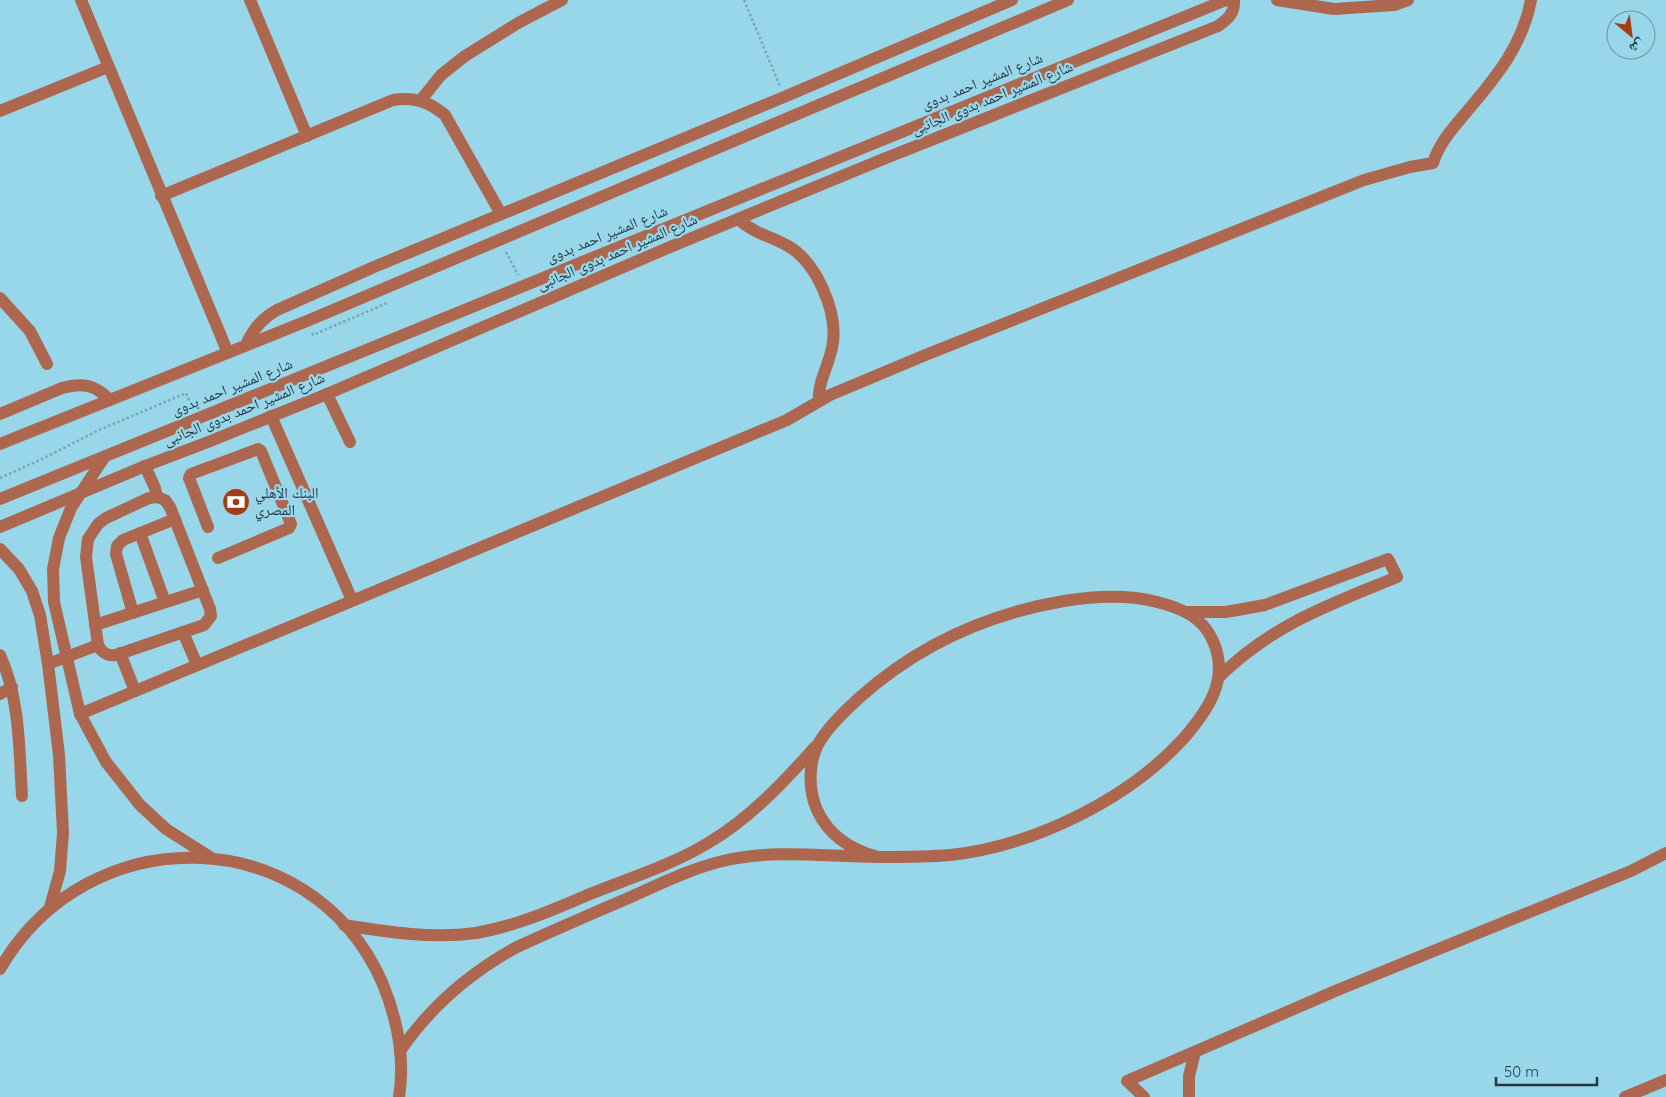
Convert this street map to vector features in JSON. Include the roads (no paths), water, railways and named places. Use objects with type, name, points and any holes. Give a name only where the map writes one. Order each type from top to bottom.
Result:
[{"type":"street","points":[[81,0],[228,353]]},
{"type":"street","points":[[250,0],[307,136]]},
{"type":"street","points":[[421,100],[440,74],[465,56],[518,23],[562,0]]},
{"type":"street","points":[[246,345],[255,328],[269,315],[501,214],[1012,0]]},
{"type":"street","points":[[0,444],[383,289],[1068,0]]},
{"type":"street","name":"شارع المشير احمد بدوى","points":[[0,498],[1226,0]]},
{"type":"street","name":"شارع المشير احمد بدوى الجانبى","points":[[0,527],[144,466],[327,394],[670,247],[881,160],[1218,26],[1229,18],[1235,8],[1234,0]]},
{"type":"street","points":[[1279,0],[1334,9],[1394,5],[1408,0]]},
{"type":"street","points":[[80,714],[787,420],[819,401],[923,356],[1349,185],[1387,173],[1433,163],[1436,153],[1446,136],[1493,81],[1509,58],[1522,32],[1531,0]]},
{"type":"street","points":[[0,111],[108,67]]},
{"type":"street","points":[[161,196],[393,100],[407,98],[421,100],[434,106],[445,115],[501,214]]},
{"type":"street","points":[[738,219],[752,231],[787,245],[803,258],[816,275],[828,302],[833,322],[833,343],[820,389],[819,401]]},
{"type":"street","points":[[662,228],[670,247]]},
{"type":"street","points":[[374,268],[383,289]]},
{"type":"street","points":[[0,298],[26,325],[47,364]]},
{"type":"street","points":[[0,414],[72,385],[82,385],[100,390],[110,400]]},
{"type":"street","points":[[327,394],[350,442]]},
{"type":"street","points":[[271,416],[352,600]]},
{"type":"street","points":[[208,442],[217,463]]},
{"type":"street","points":[[208,528],[189,478],[194,472],[258,449],[261,451],[292,524],[289,528],[218,558]]},
{"type":"street","points":[[105,456],[70,508],[61,530],[53,569],[54,602],[80,714],[106,762],[140,804],[166,829],[212,859]]},
{"type":"street","points":[[144,466],[155,488],[156,497]]},
{"type":"street","points":[[156,497],[168,503],[175,519],[211,613],[210,620],[204,625],[120,653],[107,654],[98,645],[86,557],[88,539],[92,530],[106,518],[149,498],[156,497]]},
{"type":"street","points":[[133,613],[116,554],[117,546],[140,533],[175,519]]},
{"type":"street","points":[[140,533],[165,602]]},
{"type":"street","points":[[0,549],[19,569],[32,591],[40,615],[48,664],[59,755],[63,833],[60,871],[50,907]]},
{"type":"street","points":[[1187,612],[1226,612],[1265,605],[1388,559],[1397,578],[1318,610],[1282,628],[1265,638],[1233,663],[1219,677]]},
{"type":"street","points":[[95,625],[203,590]]},
{"type":"street","points":[[1307,590],[1318,610]]},
{"type":"street","points":[[344,926],[409,935],[453,935],[497,928],[538,916],[676,860],[710,842],[740,820],[771,792],[820,741],[852,704],[894,670],[942,641],[990,620],[1037,606],[1097,596],[1134,598],[1170,605],[1187,612],[1196,617],[1210,634],[1218,655],[1219,677],[1212,700],[1201,717],[1174,748],[1142,776],[1085,812],[1040,833],[994,847],[948,855],[878,857],[769,854],[732,859],[695,869],[495,958],[464,980],[442,999],[417,1027],[400,1051]]},
{"type":"street","points":[[183,632],[197,665]]},
{"type":"street","points":[[48,664],[98,645]]},
{"type":"street","points":[[120,653],[135,691]]},
{"type":"street","points":[[0,655],[9,674],[15,701],[22,796]]},
{"type":"street","points":[[0,694],[12,687]]},
{"type":"street","points":[[820,741],[810,778],[814,802],[819,814],[829,830],[843,842],[854,849],[878,857]]},
{"type":"street","points":[[1144,1097],[1127,1081],[1340,989],[1631,871],[1666,853]]},
{"type":"street","points":[[0,968],[20,938],[50,907],[86,883],[126,866],[169,858],[212,859],[254,868],[281,879],[312,897],[344,926],[357,941],[378,975],[393,1012],[400,1051],[399,1097]]},
{"type":"street","points":[[1189,1097],[1189,1076],[1195,1052]]},
{"type":"street","points":[[1625,1097],[1666,1080]]},
{"type":"place","name":"البنك الأهلي المصري","points":[[236,502]]}]
